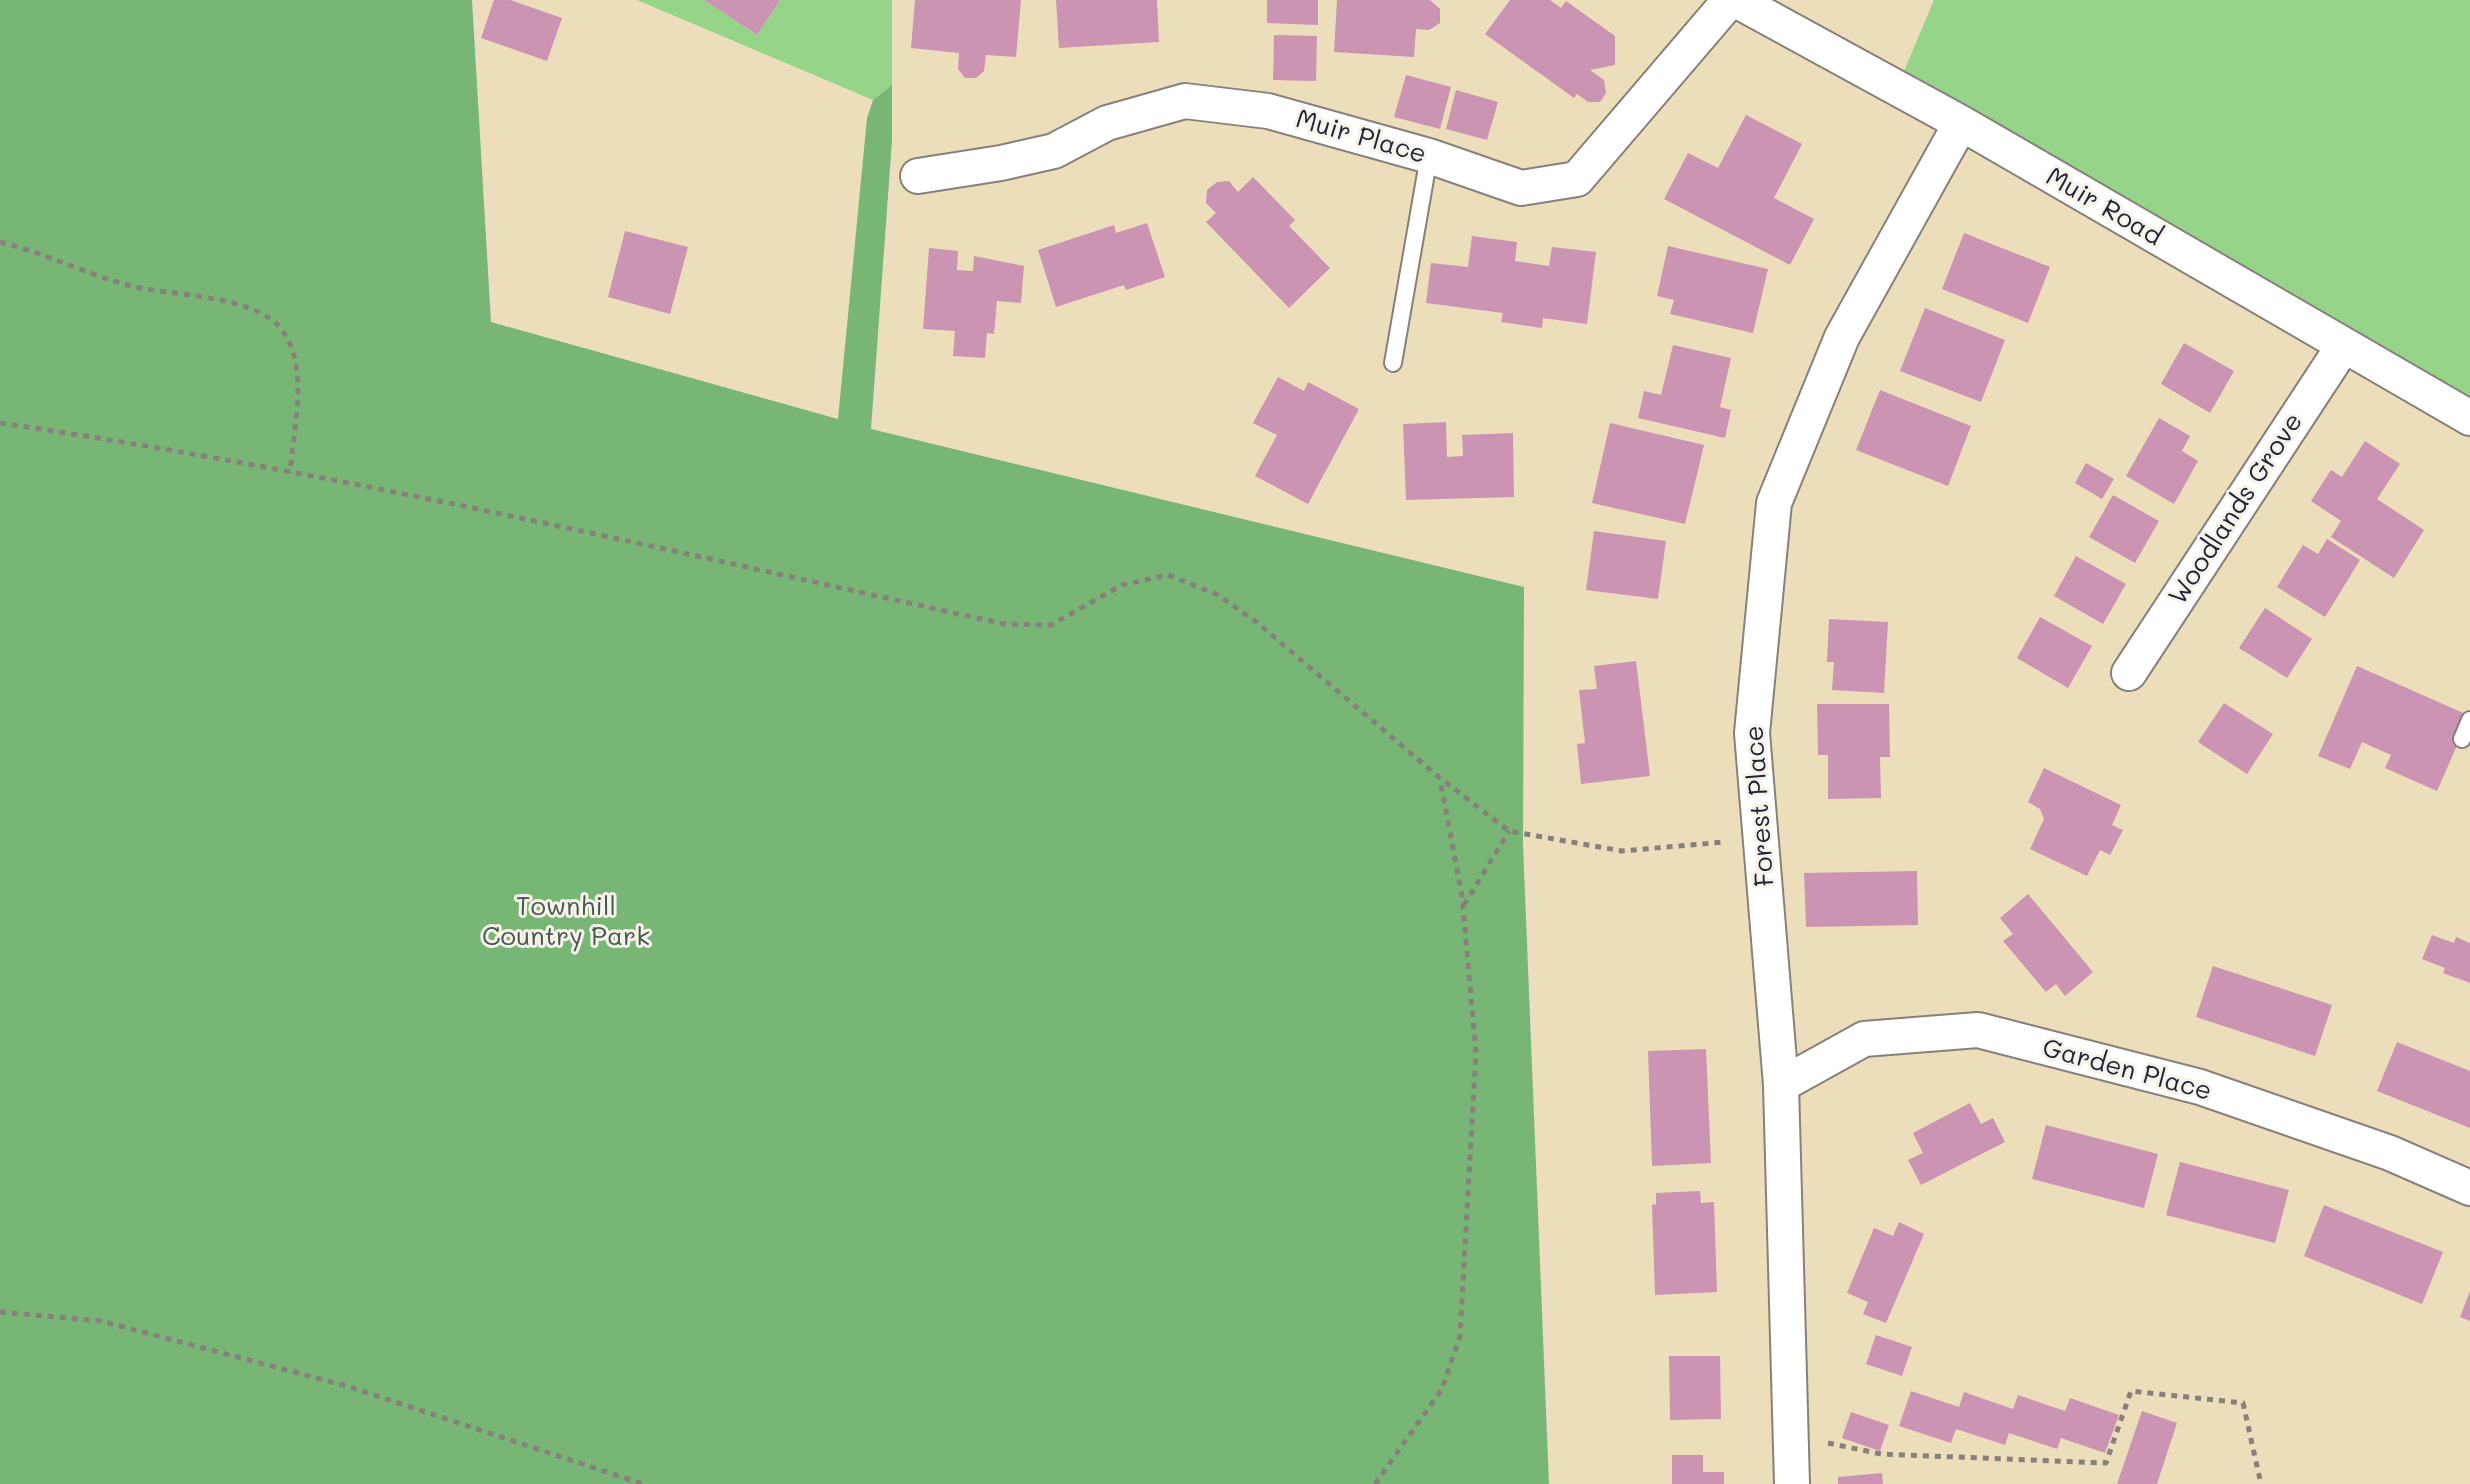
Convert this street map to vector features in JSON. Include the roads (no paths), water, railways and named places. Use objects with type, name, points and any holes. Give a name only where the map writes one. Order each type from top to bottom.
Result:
[{"type":"street","name":"Muir Road","points":[[1733,0],[1961,123],[2470,418]]},
{"type":"street","name":"Muir Place","points":[[918,176],[1054,151],[1107,123],[1185,101],[1268,111],[1429,156],[1521,188],[1577,179],[1733,0]]},
{"type":"street","name":"Forest Place","points":[[1792,1484],[1781,1085],[1752,733],[1774,503],[1842,337],[1961,123]]},
{"type":"street","name":"Woodlands Grove","points":[[2129,673],[2344,345]]},
{"type":"street","name":"Garden Place","points":[[1781,1085],[1864,1039],[1978,1030],[2200,1087],[2390,1153],[2470,1188]]},
{"type":"lane","points":[[1393,363],[1429,156]]},
{"type":"lane","points":[[2462,739],[2470,720]]},
{"type":"park label","name":"Townhill Country Park","points":[[566,922]]}]
